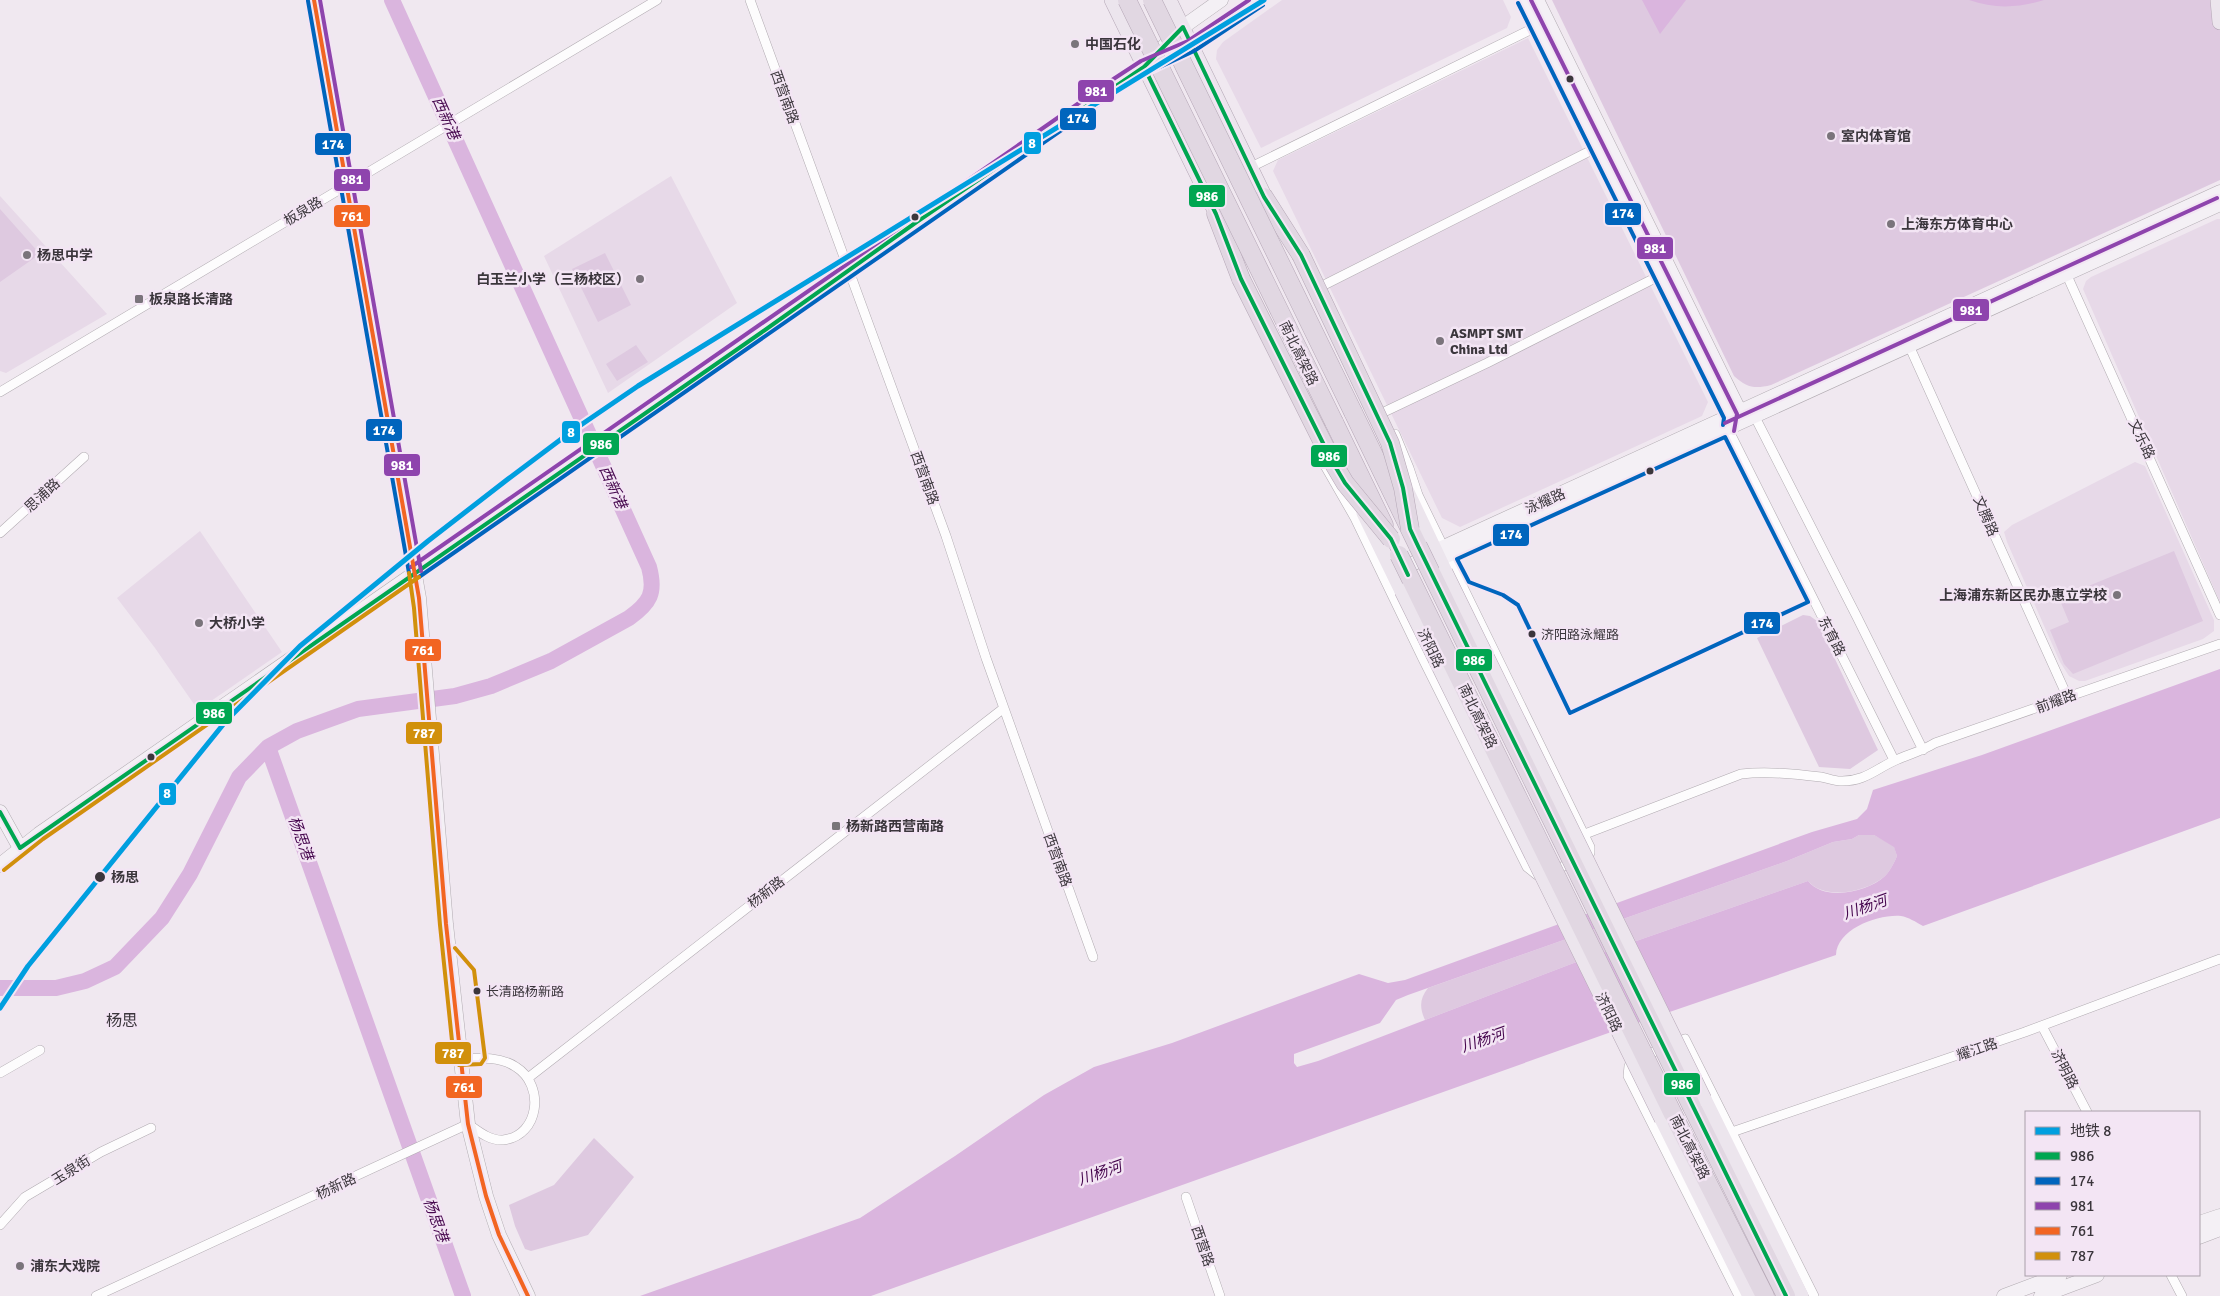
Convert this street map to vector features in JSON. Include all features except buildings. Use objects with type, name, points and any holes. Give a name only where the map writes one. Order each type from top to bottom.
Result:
[{"type":"highway","name":"南北高架路","points":[[1127,0],[1765,1296]]},
{"type":"highway","name":"南北高架路","points":[[1152,0],[1786,1296]]},
{"type":"highway","points":[[1264,197],[1301,255],[1390,443],[1403,488],[1410,528]]},
{"type":"highway","points":[[1216,214],[1241,279],[1332,461],[1344,483],[1391,539]]},
{"type":"main road","name":"济阳路","points":[[1112,0],[1750,1296]]},
{"type":"main road","points":[[1169,0],[1249,168],[1442,557],[1801,1296]]},
{"type":"main road","points":[[2218,0],[2220,22]]},
{"type":"street","points":[[314,0],[420,608],[446,924],[468,1124],[479,1173],[499,1234],[528,1296]]},
{"type":"street","name":"板泉路","points":[[0,392],[657,0]]},
{"type":"street","name":"西营南路","points":[[750,0],[946,536],[1004,708],[1093,957]]},
{"type":"street","points":[[1144,67],[1182,27],[1221,0]]},
{"type":"street","points":[[0,865],[20,848],[415,572],[1144,67],[1191,46],[1260,0]]},
{"type":"street","name":"东育路","points":[[1524,0],[1542,23],[1666,272],[1733,419],[1894,760]]},
{"type":"street","name":"东育路","points":[[1537,0],[1542,23]]},
{"type":"street","points":[[1249,168],[1542,23]]},
{"type":"street","points":[[1324,285],[1602,144]]},
{"type":"street","name":"泳耀路","points":[[1395,575],[1442,557],[1733,419],[2064,269],[2220,192]]},
{"type":"street","points":[[1216,214],[1234,283],[1325,467],[1355,518],[1427,668],[1527,867],[1537,876],[1544,875],[1590,853],[1590,847],[1585,834],[1442,557],[1403,452],[1301,239],[1290,224],[1264,197]]},
{"type":"street","name":"泳耀路","points":[[2064,269],[2220,204]]},
{"type":"street","name":"文乐路","points":[[2064,269],[2220,615]]},
{"type":"street","points":[[1384,412],[1487,363],[1666,272]]},
{"type":"street","name":"泳耀路","points":[[1733,419],[1754,417],[1907,341]]},
{"type":"street","name":"文腾路","points":[[1907,341],[2067,696]]},
{"type":"street","points":[[1733,419],[1754,417],[1857,617],[1922,750]]},
{"type":"street","name":"思浦路","points":[[0,533],[84,457]]},
{"type":"street","name":"前耀路","points":[[1585,834],[1741,774],[1760,772],[1822,777],[1840,781],[1875,773],[1894,760],[1935,743],[2220,644]]},
{"type":"street","name":"杨新路","points":[[528,1078],[1004,708]]},
{"type":"street","points":[[0,812],[20,848]]},
{"type":"street","name":"耀江路","points":[[1732,1132],[2042,1026],[2220,959]]},
{"type":"street","name":"济明路","points":[[2042,1026],[2086,1111]]},
{"type":"street","points":[[1739,1296],[1628,1076],[1629,1066],[1636,1059],[1685,1039],[1814,1296]]},
{"type":"street","points":[[0,1073],[40,1050]]},
{"type":"street","points":[[460,1059],[487,1058],[504,1061],[516,1067],[528,1078],[534,1090],[536,1105],[532,1119],[514,1137],[501,1140],[489,1138],[468,1124]]},
{"type":"street","name":"杨新路","points":[[96,1296],[468,1124]]},
{"type":"street","name":"玉泉街","points":[[0,1225],[25,1198],[101,1152],[151,1128]]},
{"type":"street","name":"西营路","points":[[1186,1197],[1220,1296]]},
{"type":"street","points":[[2200,1223],[2220,1216]]},
{"type":"street","points":[[2200,1237],[2220,1229]]},
{"type":"street","points":[[2004,1296],[2057,1276]]},
{"type":"street","points":[[2041,1296],[2094,1276]]},
{"type":"street","points":[[2172,1276],[2182,1296]]},
{"type":"shaded area","points":[[1282,0],[1503,0],[1511,17],[1507,28],[1261,148],[1216,59],[1217,50],[1223,42]]},
{"type":"shaded area","name":"上海东方体育中心","points":[[1552,0],[2220,0],[2220,180],[1771,385],[1760,387],[1747,385],[1734,376]]},
{"type":"shaded area","points":[[1528,38],[1708,402],[1702,416],[1460,527],[1442,518],[1273,171],[1278,160]]},
{"type":"shaded area","name":"白玉兰小学（三杨校区）","points":[[671,176],[737,303],[608,393],[544,256]]},
{"type":"shaded area","name":"杨思中学","points":[[0,196],[107,314],[6,373],[0,371]]},
{"type":"shaded area","points":[[0,209],[40,254],[0,282]]},
{"type":"shaded area","points":[[2220,219],[2220,602],[2083,289],[2086,281],[2091,277]]},
{"type":"shaded area","points":[[605,253],[631,305],[598,322],[572,269]]},
{"type":"shaded area","points":[[636,345],[648,362],[617,381],[606,364]]},
{"type":"shaded area","name":"上海浦东新区民办惠立学校","points":[[2135,462],[2145,466],[2214,620],[2214,631],[2203,639],[2085,681],[2079,681],[2069,676],[2060,662],[2004,532],[2012,525]]},
{"type":"shaded area","name":"大桥小学","points":[[200,531],[282,652],[198,710],[117,598]]},
{"type":"shaded area","points":[[2174,551],[2203,621],[2073,674],[2064,664],[2050,630],[2069,622],[2059,598]]},
{"type":"shaded area","points":[[1803,615],[1810,616],[1817,621],[1878,750],[1850,769],[1819,767],[1757,638]]},
{"type":"shaded area","points":[[1859,835],[1874,835],[1894,846],[1897,856],[1885,876],[1868,886],[1846,892],[1835,892],[1815,887],[1808,881],[1579,961],[1425,1020],[1421,1003],[1423,995],[1428,988],[1787,861],[1833,842],[1852,839]]},
{"type":"shaded area","points":[[594,1138],[634,1177],[588,1235],[531,1251],[525,1249],[515,1226],[509,1205],[554,1185]]},
{"type":"water","points":[[1642,0],[1686,0],[1660,34]]},
{"type":"water","points":[[1969,0],[2044,0],[2025,5],[1997,6]]},
{"type":"water","name":"川杨河","points":[[2220,669],[2220,818],[1923,926],[1901,916],[1871,921],[1860,925],[1843,938],[1838,946],[1836,955],[1614,1031],[871,1296],[640,1296],[860,1218],[1044,1095],[1094,1067],[1172,1043],[1359,974],[1388,983],[1405,980],[1812,832],[1857,819],[1867,809],[1873,790],[1982,755]],"holes":[[[1859,835],[1874,835],[1894,847],[1897,856],[1885,876],[1878,882],[1858,890],[1835,893],[1815,887],[1808,881],[1579,961],[1318,1061],[1297,1067],[1294,1063],[1294,1054],[1380,1023],[1396,1000],[1408,995],[1787,861],[1833,842],[1852,839]]]},
{"type":"waterway","name":"西新港","points":[[0,988],[56,988],[85,981],[115,967],[162,918],[190,874],[239,777],[268,747],[297,731],[358,709],[455,696],[491,686],[551,661],[629,618],[642,607],[649,597],[652,584],[649,567],[392,0]]},
{"type":"waterway","name":"杨思港","points":[[268,747],[463,1296]]},
{"type":"metro line","name":"8","points":[[0,1008],[28,966],[226,721],[300,646],[428,541],[572,431],[638,386],[1264,0]]},
{"type":"transit line","name":"761","points":[[314,0],[419,598],[446,924],[468,1124],[486,1196],[499,1235],[528,1296]]},
{"type":"transit line","name":"981","points":[[320,0],[421,571]]},
{"type":"transit line","name":"981","points":[[411,567],[1115,78],[1141,61],[1188,41],[1249,0]]},
{"type":"transit line","name":"981","points":[[1531,0],[1737,414],[1734,431]]},
{"type":"transit line","name":"174","points":[[308,1],[409,573]]},
{"type":"transit line","name":"174","points":[[1518,3],[1724,418],[1723,425]]},
{"type":"transit line","name":"174","points":[[419,577],[1122,88],[1147,73],[1194,51],[1263,5]]},
{"type":"transit line","name":"986","points":[[20,848],[765,330],[918,221],[1144,67],[1183,27],[1264,197],[1301,255],[1390,443],[1403,488],[1410,529],[1418,546],[1786,1296]]},
{"type":"transit line","name":"986","points":[[1144,67],[1216,214],[1241,279],[1332,461],[1345,483],[1391,539],[1408,575]]},
{"type":"transit line","name":"981","points":[[1725,423],[2217,198]]},
{"type":"transit line","name":"174","points":[[1725,437],[1808,602],[1570,713],[1518,605],[1503,595],[1469,582],[1457,559],[1725,437]]},
{"type":"transit line","name":"787","points":[[409,573],[414,608],[440,925],[454,1060],[459,1065],[481,1064],[485,1058],[474,970],[455,948]]},
{"type":"transit line","name":"787","points":[[4,870],[43,839],[419,577]]},
{"type":"transit line","name":"986","points":[[0,812],[20,848]]},
{"type":"place","name":"中国石化","points":[[1075,44]]},
{"type":"place","name":"室内体育馆","points":[[1831,136]]},
{"type":"place","name":"上海东方体育中心","points":[[1891,224]]},
{"type":"place","name":"杨思中学","points":[[27,255]]},
{"type":"place","name":"白玉兰小学（三杨校区）","points":[[640,279]]},
{"type":"place","name":"板泉路长清路","points":[[139,299]]},
{"type":"place","name":"ASMPT SMT China Ltd","points":[[1440,341]]},
{"type":"place","name":"上海浦东新区民办惠立学校","points":[[2117,595]]},
{"type":"place","name":"大桥小学","points":[[199,623]]},
{"type":"place","name":"济阳路泳耀路","points":[[1532,634]]},
{"type":"place","name":"杨新路西营南路","points":[[836,826]]},
{"type":"place","name":"杨思","points":[[100,877]]},
{"type":"place","name":"长清路杨新路","points":[[477,991]]},
{"type":"place","name":"浦东大戏院","points":[[20,1266]]},
{"type":"district","name":"杨思","points":[[122,1020]]}]
